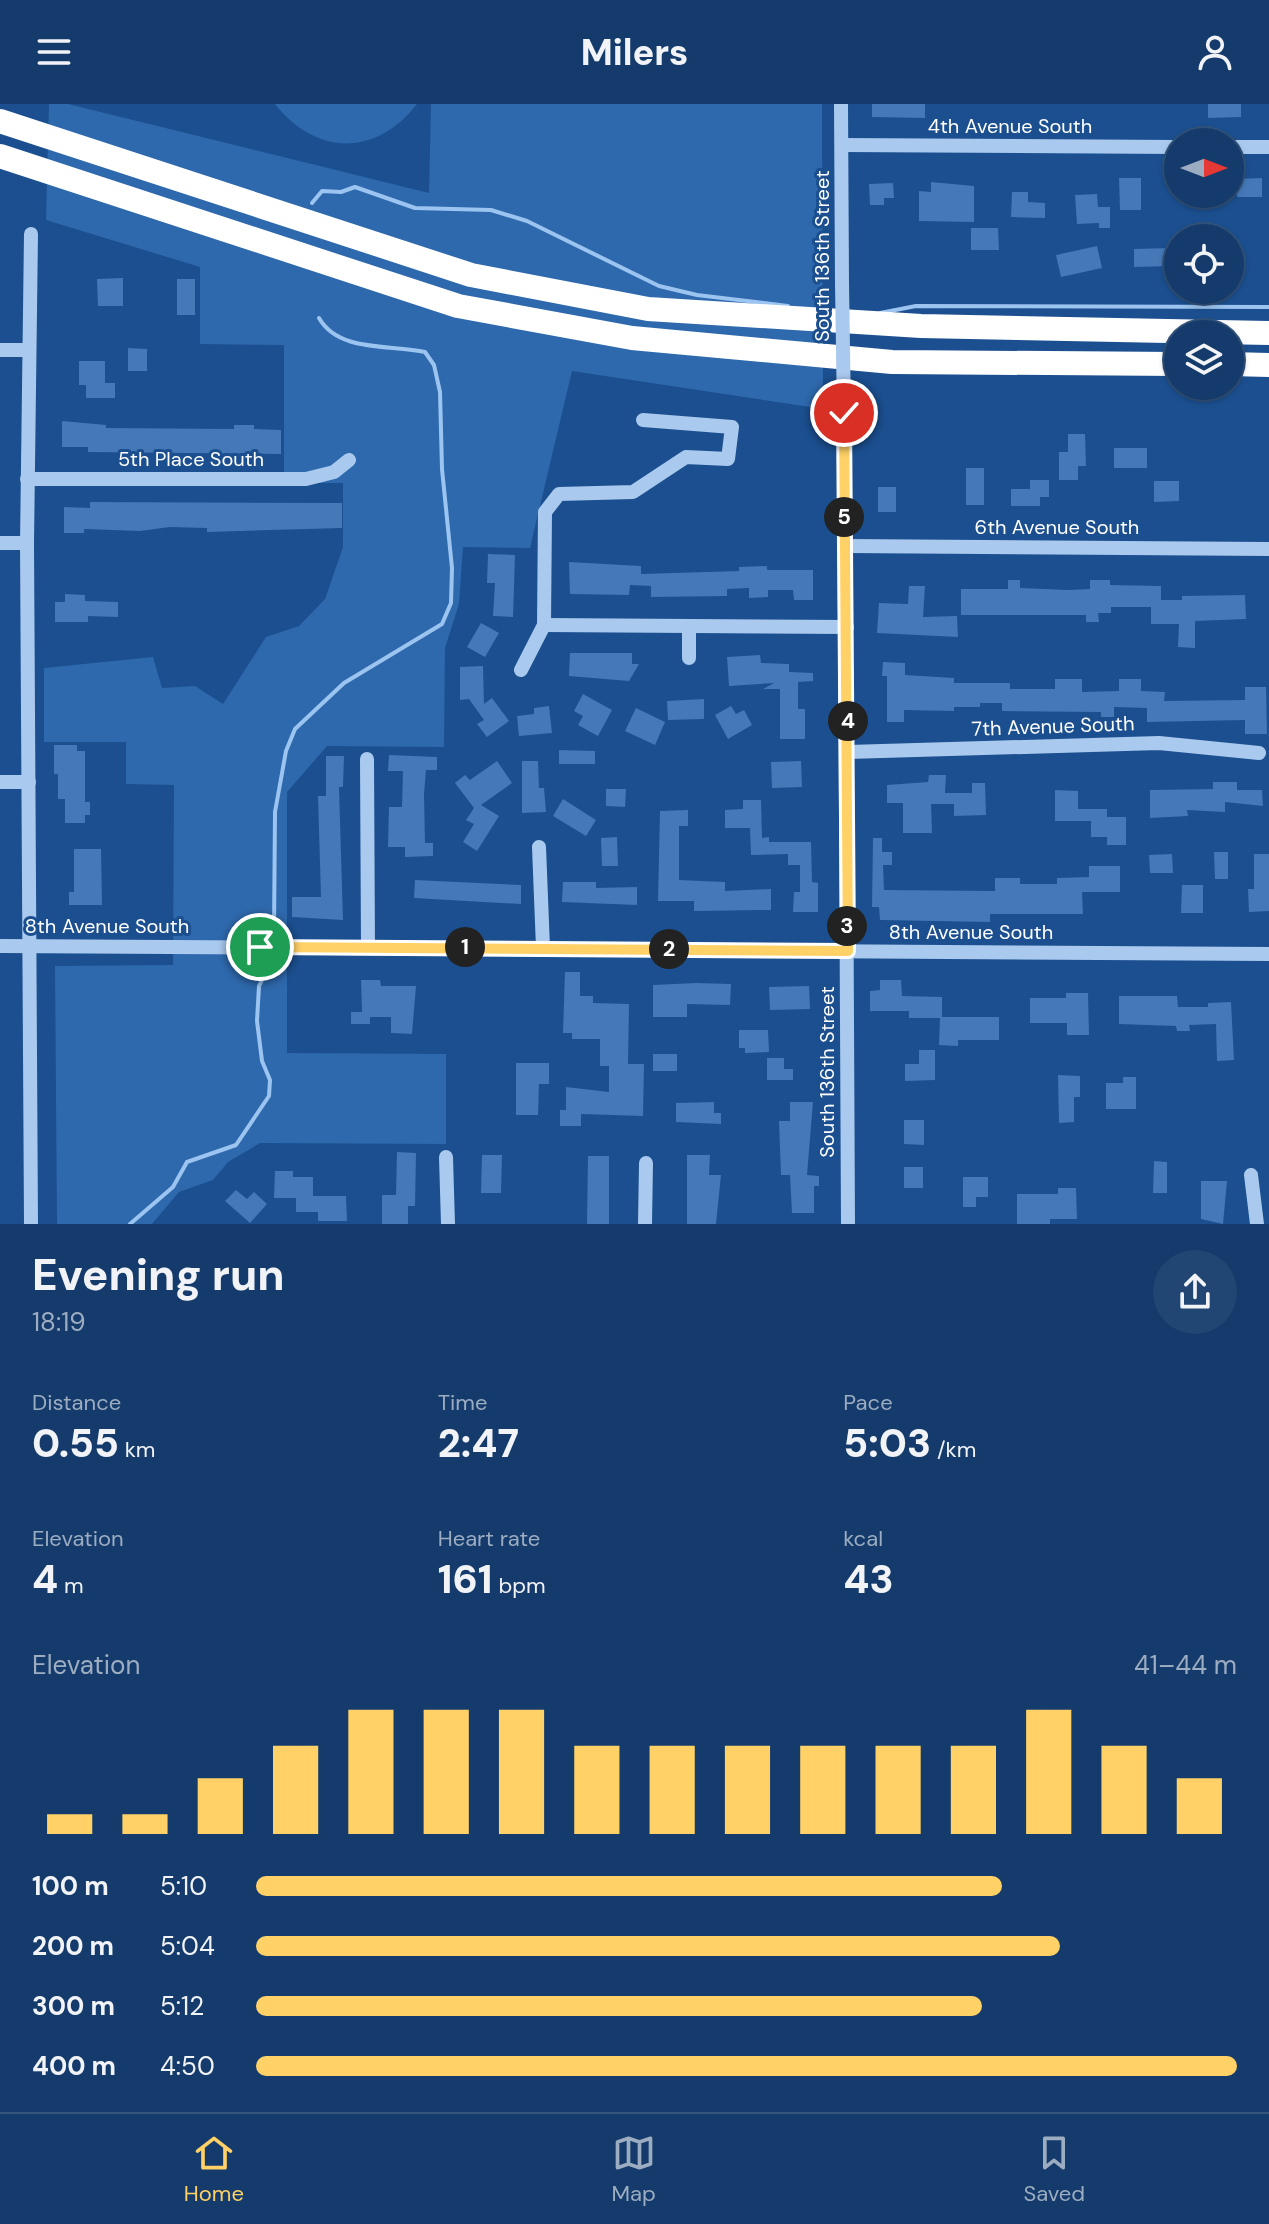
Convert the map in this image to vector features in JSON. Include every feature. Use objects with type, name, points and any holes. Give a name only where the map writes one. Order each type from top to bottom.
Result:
[{"type":"highway","points":[[0,121],[471,275],[648,309],[921,326],[1269,333]]},
{"type":"highway","points":[[0,156],[458,306],[632,338],[892,362],[1164,364]]},
{"type":"highway","points":[[1244,364],[1269,365]]},
{"type":"street","name":"South 136th Street","points":[[841,104],[848,752],[848,1224]]},
{"type":"street","name":"4th Avenue South","points":[[842,145],[1164,147]]},
{"type":"street","points":[[1244,147],[1269,147]]},
{"type":"street","points":[[31,234],[27,350],[31,1224]]},
{"type":"street","points":[[0,350],[27,350]]},
{"type":"street","points":[[521,670],[544,625],[545,512],[559,494],[633,492],[686,457],[728,459],[732,427],[643,420]]},
{"type":"street","name":"5th Place South","points":[[27,479],[306,479],[334,472],[349,460]]},
{"type":"street","points":[[0,543],[27,543]]},
{"type":"street","name":"6th Avenue South","points":[[845,546],[1269,549]]},
{"type":"street","points":[[544,625],[847,627]]},
{"type":"street","points":[[689,626],[689,658]]},
{"type":"street","name":"7th Avenue South","points":[[848,752],[1159,743],[1259,753]]},
{"type":"street","points":[[367,759],[368,947]]},
{"type":"street","points":[[0,782],[29,782]]},
{"type":"street","points":[[539,847],[543,948]]},
{"type":"street","name":"8th Avenue South","points":[[0,946],[1269,954]]},
{"type":"street","points":[[446,1157],[448,1224]]},
{"type":"street","points":[[645,1224],[646,1163]]},
{"type":"street","points":[[1251,1175],[1257,1224]]},
{"type":"shaded area","points":[[49,104],[68,104],[429,193],[431,104],[822,104],[823,409],[572,371],[530,548],[463,547],[459,604],[445,648],[444,747],[327,746],[287,792],[287,1053],[446,1054],[446,1144],[260,1143],[228,1162],[213,1180],[179,1192],[152,1224],[57,1224],[55,966],[173,965],[174,785],[126,784],[126,742],[44,742],[44,668],[153,657],[162,688],[195,686],[223,704],[266,637],[299,626],[325,599],[343,547],[343,483],[284,483],[284,345],[200,344],[200,267],[46,220]]},
{"type":"shaded area","points":[[275,104],[417,104],[383,134],[365,141],[346,143],[327,141],[309,133],[291,121]]},
{"type":"building","points":[[872,104],[925,104],[925,118],[872,117]]},
{"type":"building","points":[[1208,104],[1241,104],[1241,117],[1208,118]]},
{"type":"building","points":[[1119,178],[1141,178],[1141,210],[1120,210]]},
{"type":"building","points":[[1262,178],[1262,197],[1244,197],[1244,179]]},
{"type":"building","points":[[931,182],[974,186],[974,222],[919,221],[919,191],[931,192]]},
{"type":"building","points":[[893,183],[894,198],[884,198],[884,205],[870,205],[869,184]]},
{"type":"building","points":[[1012,192],[1028,192],[1028,202],[1045,203],[1045,218],[1011,217]]},
{"type":"building","points":[[1097,194],[1098,207],[1110,207],[1110,228],[1099,228],[1099,223],[1077,224],[1075,195]]},
{"type":"building","points":[[971,228],[998,228],[999,250],[971,250]]},
{"type":"building","points":[[1097,246],[1102,268],[1061,277],[1056,255]]},
{"type":"building","points":[[1164,248],[1164,266],[1134,267],[1134,249]]},
{"type":"building","points":[[123,278],[123,306],[98,306],[97,279]]},
{"type":"building","points":[[177,279],[195,279],[195,315],[177,315]]},
{"type":"building","points":[[128,348],[147,349],[147,371],[128,371]]},
{"type":"building","points":[[79,361],[105,361],[105,383],[115,383],[115,398],[86,398],[86,385],[79,385]]},
{"type":"building","points":[[62,421],[106,425],[106,428],[234,429],[234,425],[254,425],[254,429],[281,430],[281,454],[88,452],[88,447],[62,447]]},
{"type":"building","points":[[1068,434],[1085,434],[1086,466],[1078,466],[1078,480],[1059,480],[1059,452],[1068,452]]},
{"type":"building","points":[[1114,448],[1147,448],[1147,468],[1114,468]]},
{"type":"building","points":[[966,468],[984,468],[984,505],[966,505]]},
{"type":"building","points":[[1030,480],[1049,480],[1049,497],[1040,497],[1040,506],[1011,506],[1011,489],[1030,489]]},
{"type":"building","points":[[1154,481],[1179,481],[1179,501],[1154,502]]},
{"type":"building","points":[[878,487],[896,487],[896,512],[878,512]]},
{"type":"building","points":[[90,502],[342,503],[342,528],[207,532],[207,528],[170,527],[140,531],[84,529],[84,533],[64,533],[64,507],[90,508]]},
{"type":"building","points":[[488,554],[515,555],[513,617],[493,616],[495,583],[487,583]]},
{"type":"building","points":[[569,562],[641,566],[641,574],[739,571],[739,567],[767,566],[767,570],[813,570],[813,600],[794,600],[793,590],[768,590],[768,597],[749,598],[749,588],[727,589],[727,596],[651,597],[651,586],[630,585],[629,595],[570,594]]},
{"type":"building","points":[[1008,580],[1020,580],[1020,588],[1068,590],[1090,589],[1090,580],[1110,580],[1110,585],[1161,586],[1161,600],[1182,600],[1182,596],[1245,595],[1246,619],[1195,621],[1195,648],[1178,647],[1179,624],[1151,624],[1151,607],[1111,607],[1111,613],[1098,613],[1099,622],[1086,622],[1086,615],[961,615],[961,589],[1008,589]]},
{"type":"building","points":[[909,586],[925,586],[923,617],[957,616],[958,637],[877,633],[879,603],[908,604]]},
{"type":"building","points":[[65,594],[85,595],[85,601],[118,602],[118,617],[88,616],[88,622],[55,622],[55,602],[65,602]]},
{"type":"building","points":[[481,623],[499,633],[485,657],[467,647]]},
{"type":"building","points":[[570,653],[632,653],[632,664],[639,664],[629,681],[569,676]]},
{"type":"building","points":[[760,655],[761,663],[789,664],[789,672],[813,673],[813,681],[798,682],[798,709],[805,709],[805,739],[780,739],[780,689],[763,689],[774,683],[729,686],[727,657]]},
{"type":"building","points":[[883,662],[905,663],[905,675],[954,678],[954,683],[1010,683],[1010,689],[1055,689],[1055,679],[1082,679],[1082,692],[1119,691],[1119,679],[1141,679],[1141,691],[1165,692],[1164,701],[1245,700],[1245,687],[1266,687],[1267,734],[1245,734],[1245,720],[1147,722],[1147,708],[1114,707],[1114,717],[1101,717],[1101,712],[1002,711],[1002,703],[954,707],[954,711],[904,710],[904,722],[887,722],[887,676],[882,676]]},
{"type":"building","points":[[483,666],[484,704],[492,698],[509,721],[487,737],[477,724],[484,720],[469,699],[460,700],[460,667]]},
{"type":"building","points":[[583,694],[612,710],[598,736],[578,725],[583,716],[574,711]]},
{"type":"building","points":[[704,699],[704,719],[668,720],[667,701]]},
{"type":"building","points":[[549,706],[552,733],[519,736],[517,716],[534,714],[534,708]]},
{"type":"building","points":[[731,706],[736,714],[744,710],[752,725],[728,739],[715,715]]},
{"type":"building","points":[[636,708],[665,722],[655,745],[625,731]]},
{"type":"building","points":[[54,745],[77,745],[77,751],[85,751],[85,802],[90,802],[90,815],[85,815],[85,823],[65,823],[65,799],[58,799],[58,774],[54,774]]},
{"type":"building","points":[[559,750],[595,751],[595,764],[559,764]]},
{"type":"building","points":[[389,755],[437,757],[437,770],[426,770],[424,794],[425,843],[433,843],[433,856],[405,857],[405,847],[388,847],[389,807],[402,807],[403,771],[388,771]]},
{"type":"building","points":[[326,756],[344,756],[343,787],[339,787],[343,920],[292,917],[292,897],[321,897],[318,796],[326,796]]},
{"type":"building","points":[[497,761],[512,783],[481,805],[499,816],[477,851],[463,842],[474,824],[466,820],[474,808],[455,783],[465,775],[470,780]]},
{"type":"building","points":[[522,761],[538,761],[539,788],[544,788],[546,812],[522,813]]},
{"type":"building","points":[[801,761],[802,787],[772,788],[771,762]]},
{"type":"building","points":[[929,775],[946,775],[945,793],[972,793],[972,783],[985,783],[986,815],[954,816],[954,804],[931,804],[932,833],[903,833],[903,803],[887,803],[887,785],[928,782]]},
{"type":"building","points":[[1213,782],[1237,782],[1237,790],[1262,790],[1263,806],[1225,802],[1225,812],[1187,810],[1188,816],[1150,818],[1150,790],[1213,789]]},
{"type":"building","points":[[606,789],[626,789],[625,807],[606,806]]},
{"type":"building","points":[[1055,790],[1078,791],[1078,809],[1107,809],[1107,817],[1126,817],[1126,845],[1107,845],[1107,837],[1091,837],[1091,821],[1055,821]]},
{"type":"building","points":[[563,799],[596,820],[586,836],[553,816]]},
{"type":"building","points":[[743,800],[761,800],[762,838],[769,837],[769,842],[811,842],[812,882],[818,883],[818,912],[793,912],[794,892],[800,892],[800,865],[788,865],[788,854],[751,855],[750,828],[725,828],[725,810],[743,809]]},
{"type":"building","points":[[688,810],[688,826],[679,826],[679,880],[725,882],[725,891],[771,889],[771,910],[694,911],[694,901],[658,901],[660,811]]},
{"type":"building","points":[[617,837],[618,866],[602,866],[601,838]]},
{"type":"building","points":[[873,838],[882,838],[882,852],[892,852],[892,865],[883,865],[884,890],[995,891],[995,878],[1020,878],[1020,884],[1057,884],[1057,878],[1089,877],[1089,866],[1120,866],[1120,892],[1082,892],[1083,914],[990,914],[990,922],[880,920],[879,907],[872,907]]},
{"type":"building","points":[[74,849],[101,849],[102,905],[69,905],[69,892],[74,892]]},
{"type":"building","points":[[1214,852],[1228,852],[1228,879],[1215,879]]},
{"type":"building","points":[[1172,854],[1173,873],[1150,873],[1149,855]]},
{"type":"building","points":[[1254,854],[1269,854],[1269,911],[1249,912],[1248,889],[1254,889]]},
{"type":"building","points":[[415,880],[521,885],[521,904],[414,898]]},
{"type":"building","points":[[563,882],[596,882],[596,888],[637,887],[637,905],[562,902]]},
{"type":"building","points":[[1182,885],[1203,885],[1203,913],[1181,913]]},
{"type":"building","points":[[565,972],[580,972],[580,996],[593,996],[593,1003],[629,1004],[628,1064],[644,1064],[643,1116],[581,1114],[581,1126],[560,1126],[560,1110],[566,1110],[566,1087],[609,1092],[609,1066],[600,1066],[600,1039],[572,1039],[572,1033],[563,1033]]},
{"type":"building","points":[[361,980],[380,980],[381,986],[416,986],[412,1034],[391,1033],[391,1017],[370,1017],[370,1024],[351,1024],[351,1012],[362,1012]]},
{"type":"building","points":[[880,980],[901,980],[902,996],[942,997],[942,1017],[999,1017],[999,1040],[958,1040],[958,1046],[939,1045],[940,1018],[909,1018],[909,1011],[870,1011],[870,991],[880,990]]},
{"type":"building","points":[[731,984],[730,1005],[687,1004],[687,1017],[653,1017],[653,985]]},
{"type":"building","points":[[809,986],[810,1009],[770,1010],[769,987]]},
{"type":"building","points":[[1066,993],[1088,993],[1089,1035],[1067,1035],[1067,1023],[1030,1023],[1030,998],[1066,998]]},
{"type":"building","points":[[1119,996],[1177,996],[1178,1007],[1208,1007],[1208,1003],[1231,1002],[1234,1060],[1217,1061],[1216,1024],[1189,1025],[1190,1031],[1177,1031],[1176,1026],[1119,1024]]},
{"type":"building","points":[[739,1030],[768,1030],[769,1052],[745,1053],[745,1048],[739,1048]]},
{"type":"building","points":[[919,1050],[935,1050],[935,1080],[905,1081],[905,1064],[919,1064]]},
{"type":"building","points":[[653,1054],[677,1054],[677,1071],[653,1071]]},
{"type":"building","points":[[767,1058],[784,1058],[784,1069],[793,1069],[793,1080],[767,1080]]},
{"type":"building","points":[[516,1063],[549,1063],[549,1084],[539,1084],[538,1115],[516,1115]]},
{"type":"building","points":[[1058,1075],[1080,1076],[1080,1097],[1074,1097],[1074,1122],[1059,1123]]},
{"type":"building","points":[[1123,1077],[1136,1077],[1136,1109],[1106,1109],[1106,1083],[1123,1083]]},
{"type":"building","points":[[714,1102],[714,1113],[721,1113],[721,1124],[676,1122],[676,1103]]},
{"type":"building","points":[[790,1102],[813,1102],[807,1175],[819,1176],[819,1186],[814,1186],[814,1213],[792,1213],[790,1175],[781,1175],[779,1121],[790,1121]]},
{"type":"building","points":[[904,1120],[924,1120],[924,1145],[904,1144]]},
{"type":"building","points":[[397,1152],[416,1153],[415,1206],[408,1206],[408,1224],[382,1224],[382,1195],[396,1195]]},
{"type":"building","points":[[482,1155],[502,1155],[501,1193],[481,1193]]},
{"type":"building","points":[[687,1155],[710,1155],[709,1175],[721,1175],[716,1224],[687,1224]]},
{"type":"building","points":[[588,1156],[609,1156],[609,1224],[587,1224]]},
{"type":"building","points":[[1154,1161],[1167,1162],[1167,1193],[1153,1193]]},
{"type":"building","points":[[904,1167],[923,1167],[923,1188],[904,1188]]},
{"type":"building","points":[[275,1171],[293,1171],[293,1177],[313,1177],[313,1196],[346,1196],[347,1221],[318,1221],[318,1212],[296,1212],[296,1198],[274,1198]]},
{"type":"building","points":[[963,1177],[988,1177],[988,1197],[976,1197],[976,1207],[963,1207]]},
{"type":"building","points":[[1201,1181],[1227,1181],[1223,1224],[1201,1219]]},
{"type":"building","points":[[1058,1188],[1076,1188],[1077,1219],[1050,1219],[1050,1224],[1017,1224],[1017,1194],[1058,1194]]},
{"type":"building","points":[[236,1190],[247,1199],[254,1192],[267,1204],[250,1223],[225,1201]]},
{"type":"waterway","points":[[312,203],[322,191],[341,192],[355,187],[415,208],[491,210],[527,221],[659,286],[697,295],[788,306]]},
{"type":"waterway","points":[[880,313],[916,306],[1269,307]]},
{"type":"waterway","points":[[274,931],[275,812],[286,751],[295,729],[344,683],[442,624],[451,603],[452,568],[442,469],[440,392],[434,365],[425,352],[367,345],[339,337],[319,318]]},
{"type":"waterway","points":[[130,1224],[173,1187],[187,1162],[236,1145],[269,1096],[270,1080],[262,1061],[257,1021],[259,986],[269,966]]},
{"type":"route","points":[[260,947],[848,951],[844,413]]}]
